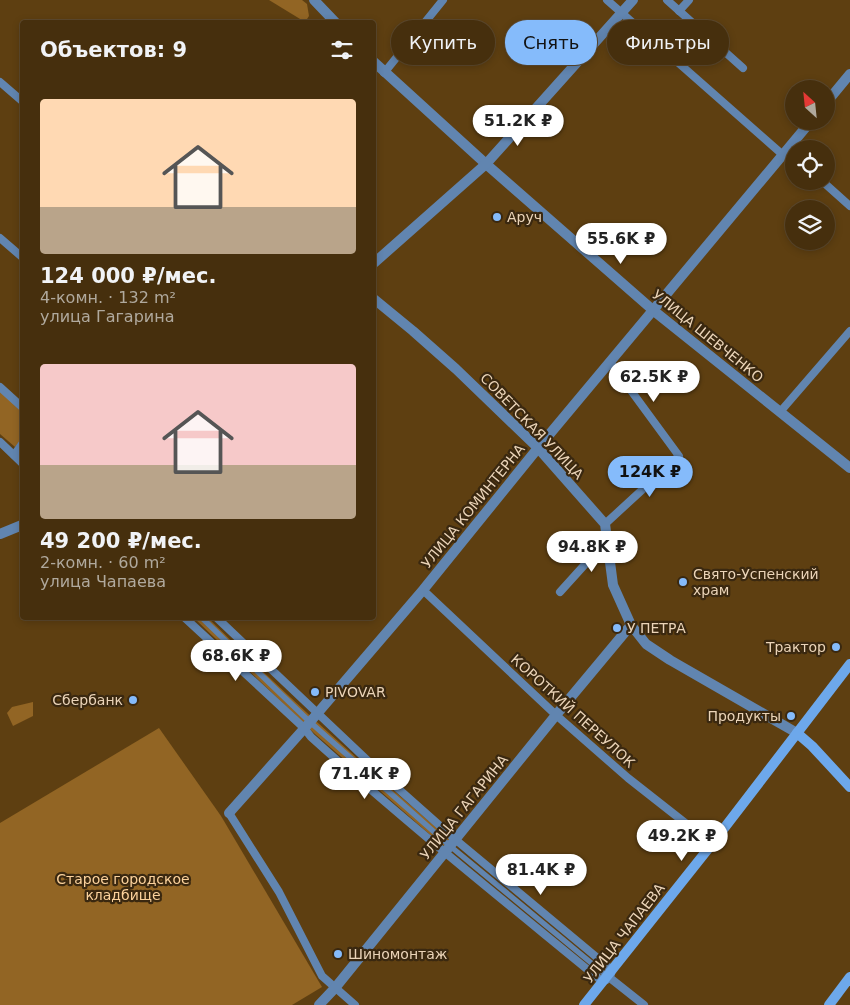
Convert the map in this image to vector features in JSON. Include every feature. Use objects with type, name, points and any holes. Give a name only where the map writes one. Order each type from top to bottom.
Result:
[{"type":"main road","name":"УЛИЦА ЧАПАЕВА","points":[[584,1005],[712,844],[850,664]]},
{"type":"main road","points":[[798,733],[850,787]]},
{"type":"main road","points":[[829,1005],[850,977]]},
{"type":"street","points":[[314,0],[333,20]]},
{"type":"street","points":[[384,73],[443,0]]},
{"type":"street","points":[[606,0],[620,14],[785,152]]},
{"type":"street","points":[[376,261],[486,164],[633,0]]},
{"type":"street","points":[[667,0],[743,68]]},
{"type":"street","points":[[679,11],[689,0]]},
{"type":"street","name":"УЛИЦА ШЕВЧЕНКО","points":[[376,64],[486,164],[654,311],[850,468]]},
{"type":"street","points":[[835,92],[850,74]]},
{"type":"street","points":[[0,82],[20,99]]},
{"type":"street","name":"УЛИЦА КОМИНТЕРНА","points":[[229,813],[423,590],[538,448],[785,158]]},
{"type":"street","points":[[832,190],[850,206]]},
{"type":"street","points":[[0,238],[20,255]]},
{"type":"street","name":"СОВЕТСКАЯ УЛИЦА","points":[[376,301],[456,369],[538,448],[605,524]]},
{"type":"street","points":[[780,412],[850,331]]},
{"type":"street","points":[[610,362],[679,456],[605,524],[613,585],[631,625],[646,644],[670,660],[798,733]]},
{"type":"street","points":[[0,387],[20,405]]},
{"type":"street","points":[[0,442],[20,461]]},
{"type":"street","points":[[14,455],[20,447]]},
{"type":"street","points":[[0,534],[20,526]]},
{"type":"street","points":[[560,592],[607,540]]},
{"type":"street","name":"КОРОТКИЙ ПЕРЕУЛОК","points":[[423,590],[556,715],[628,778],[712,844]]},
{"type":"street","points":[[187,620],[307,725]]},
{"type":"street","points":[[204,620],[307,725],[317,743],[450,846],[608,976]]},
{"type":"street","points":[[219,620],[317,713],[450,846],[644,1005]]},
{"type":"street","name":"УЛИЦА ГАГАРИНА","points":[[319,1005],[335,988],[631,625]]},
{"type":"street","points":[[229,813],[279,892],[322,976],[355,1005]]},
{"type":"green space","points":[[269,0],[302,0],[307,4],[309,16],[306,20],[302,20]]},
{"type":"green space","points":[[0,391],[20,409],[20,441],[15,447],[0,434]]},
{"type":"green space","points":[[196,620],[210,620],[326,731],[450,839],[443,846],[315,734]]},
{"type":"green space","points":[[33,702],[33,716],[13,726],[7,713],[12,707]]},
{"type":"green space","name":"Старое городское кладбище","points":[[159,728],[221,816],[322,987],[292,1005],[0,1005],[0,823]]},
{"type":"place","name":"Аруч","points":[[497,217]]},
{"type":"place","name":"Свято-Успенский храм","points":[[683,582]]},
{"type":"place","name":"У ПЕТРА","points":[[617,628]]},
{"type":"place","name":"Трактор","points":[[836,647]]},
{"type":"place","name":"PIVOVAR","points":[[315,692]]},
{"type":"place","name":"Сбербанк","points":[[133,700]]},
{"type":"place","name":"Продукты","points":[[791,716]]},
{"type":"place","name":"Шиномонтаж","points":[[338,954]]}]
